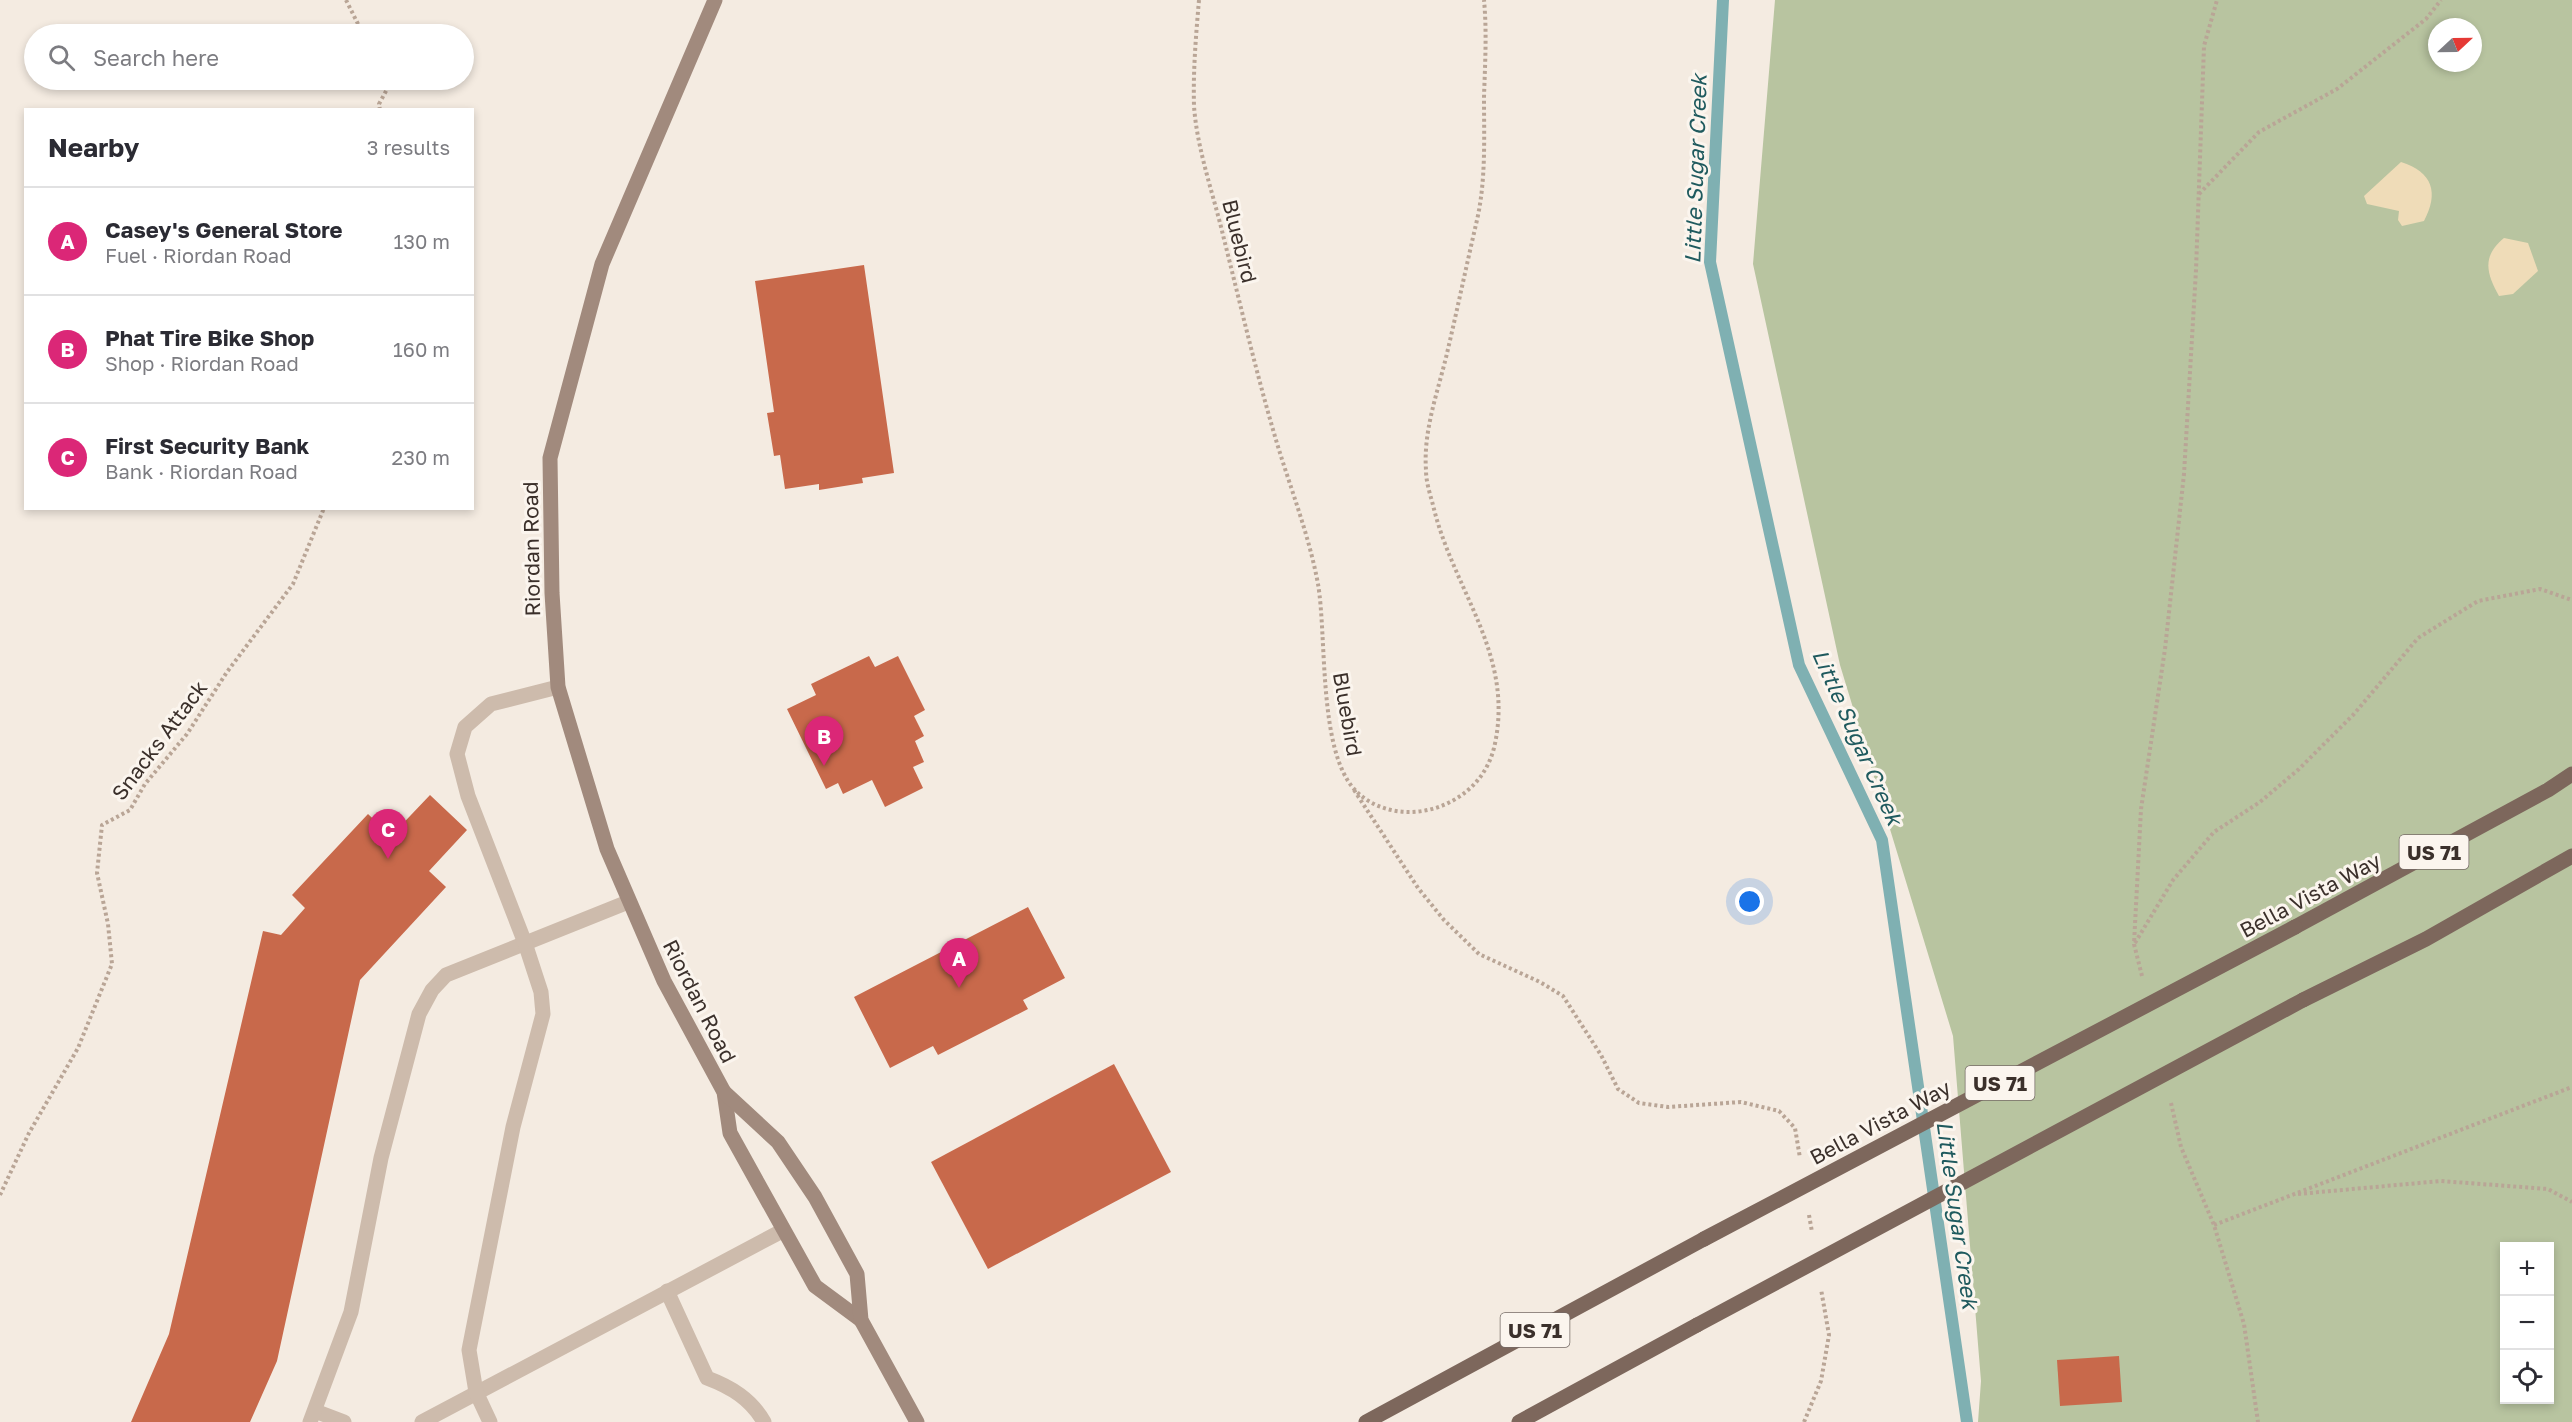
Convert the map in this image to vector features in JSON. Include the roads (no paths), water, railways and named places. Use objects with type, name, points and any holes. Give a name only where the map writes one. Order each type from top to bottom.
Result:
[{"type":"main road","name":"Bella Vista Way","points":[[1366,1422],[1704,1239],[2295,927],[2548,790],[2572,774]]},
{"type":"main road","points":[[1519,1422],[1697,1324],[2303,1000],[2426,939],[2572,856]]},
{"type":"street","name":"Riordan Road","points":[[716,0],[602,264],[550,458],[553,616],[558,687],[604,838],[628,902],[664,981],[724,1092],[778,1142],[815,1197],[856,1274],[861,1320],[917,1422]]},
{"type":"street","name":"Riordan Road","points":[[724,1092],[730,1133],[782,1231],[815,1286],[861,1320]]},
{"type":"lane","points":[[490,1422],[476,1392],[469,1350],[513,1127],[543,1014],[541,992],[525,943],[468,796],[457,754],[465,727],[491,704],[558,687]]},
{"type":"lane","points":[[344,1422],[312,1416],[351,1312],[381,1158],[419,1014],[432,990],[446,975],[628,902]]},
{"type":"lane","points":[[422,1422],[782,1231]]},
{"type":"lane","points":[[667,1292],[707,1378],[730,1386],[758,1411],[764,1422]]},
{"type":"waterway","name":"Little Sugar Creek","points":[[1723,0],[1710,262],[1799,665],[1882,840],[1967,1422]]},
{"type":"place","name":"Phat Tire Bike Shop","points":[[824,766]]},
{"type":"place","name":"First Security Bank","points":[[388,859]]},
{"type":"place","name":"Casey's General Store","points":[[959,988]]}]
